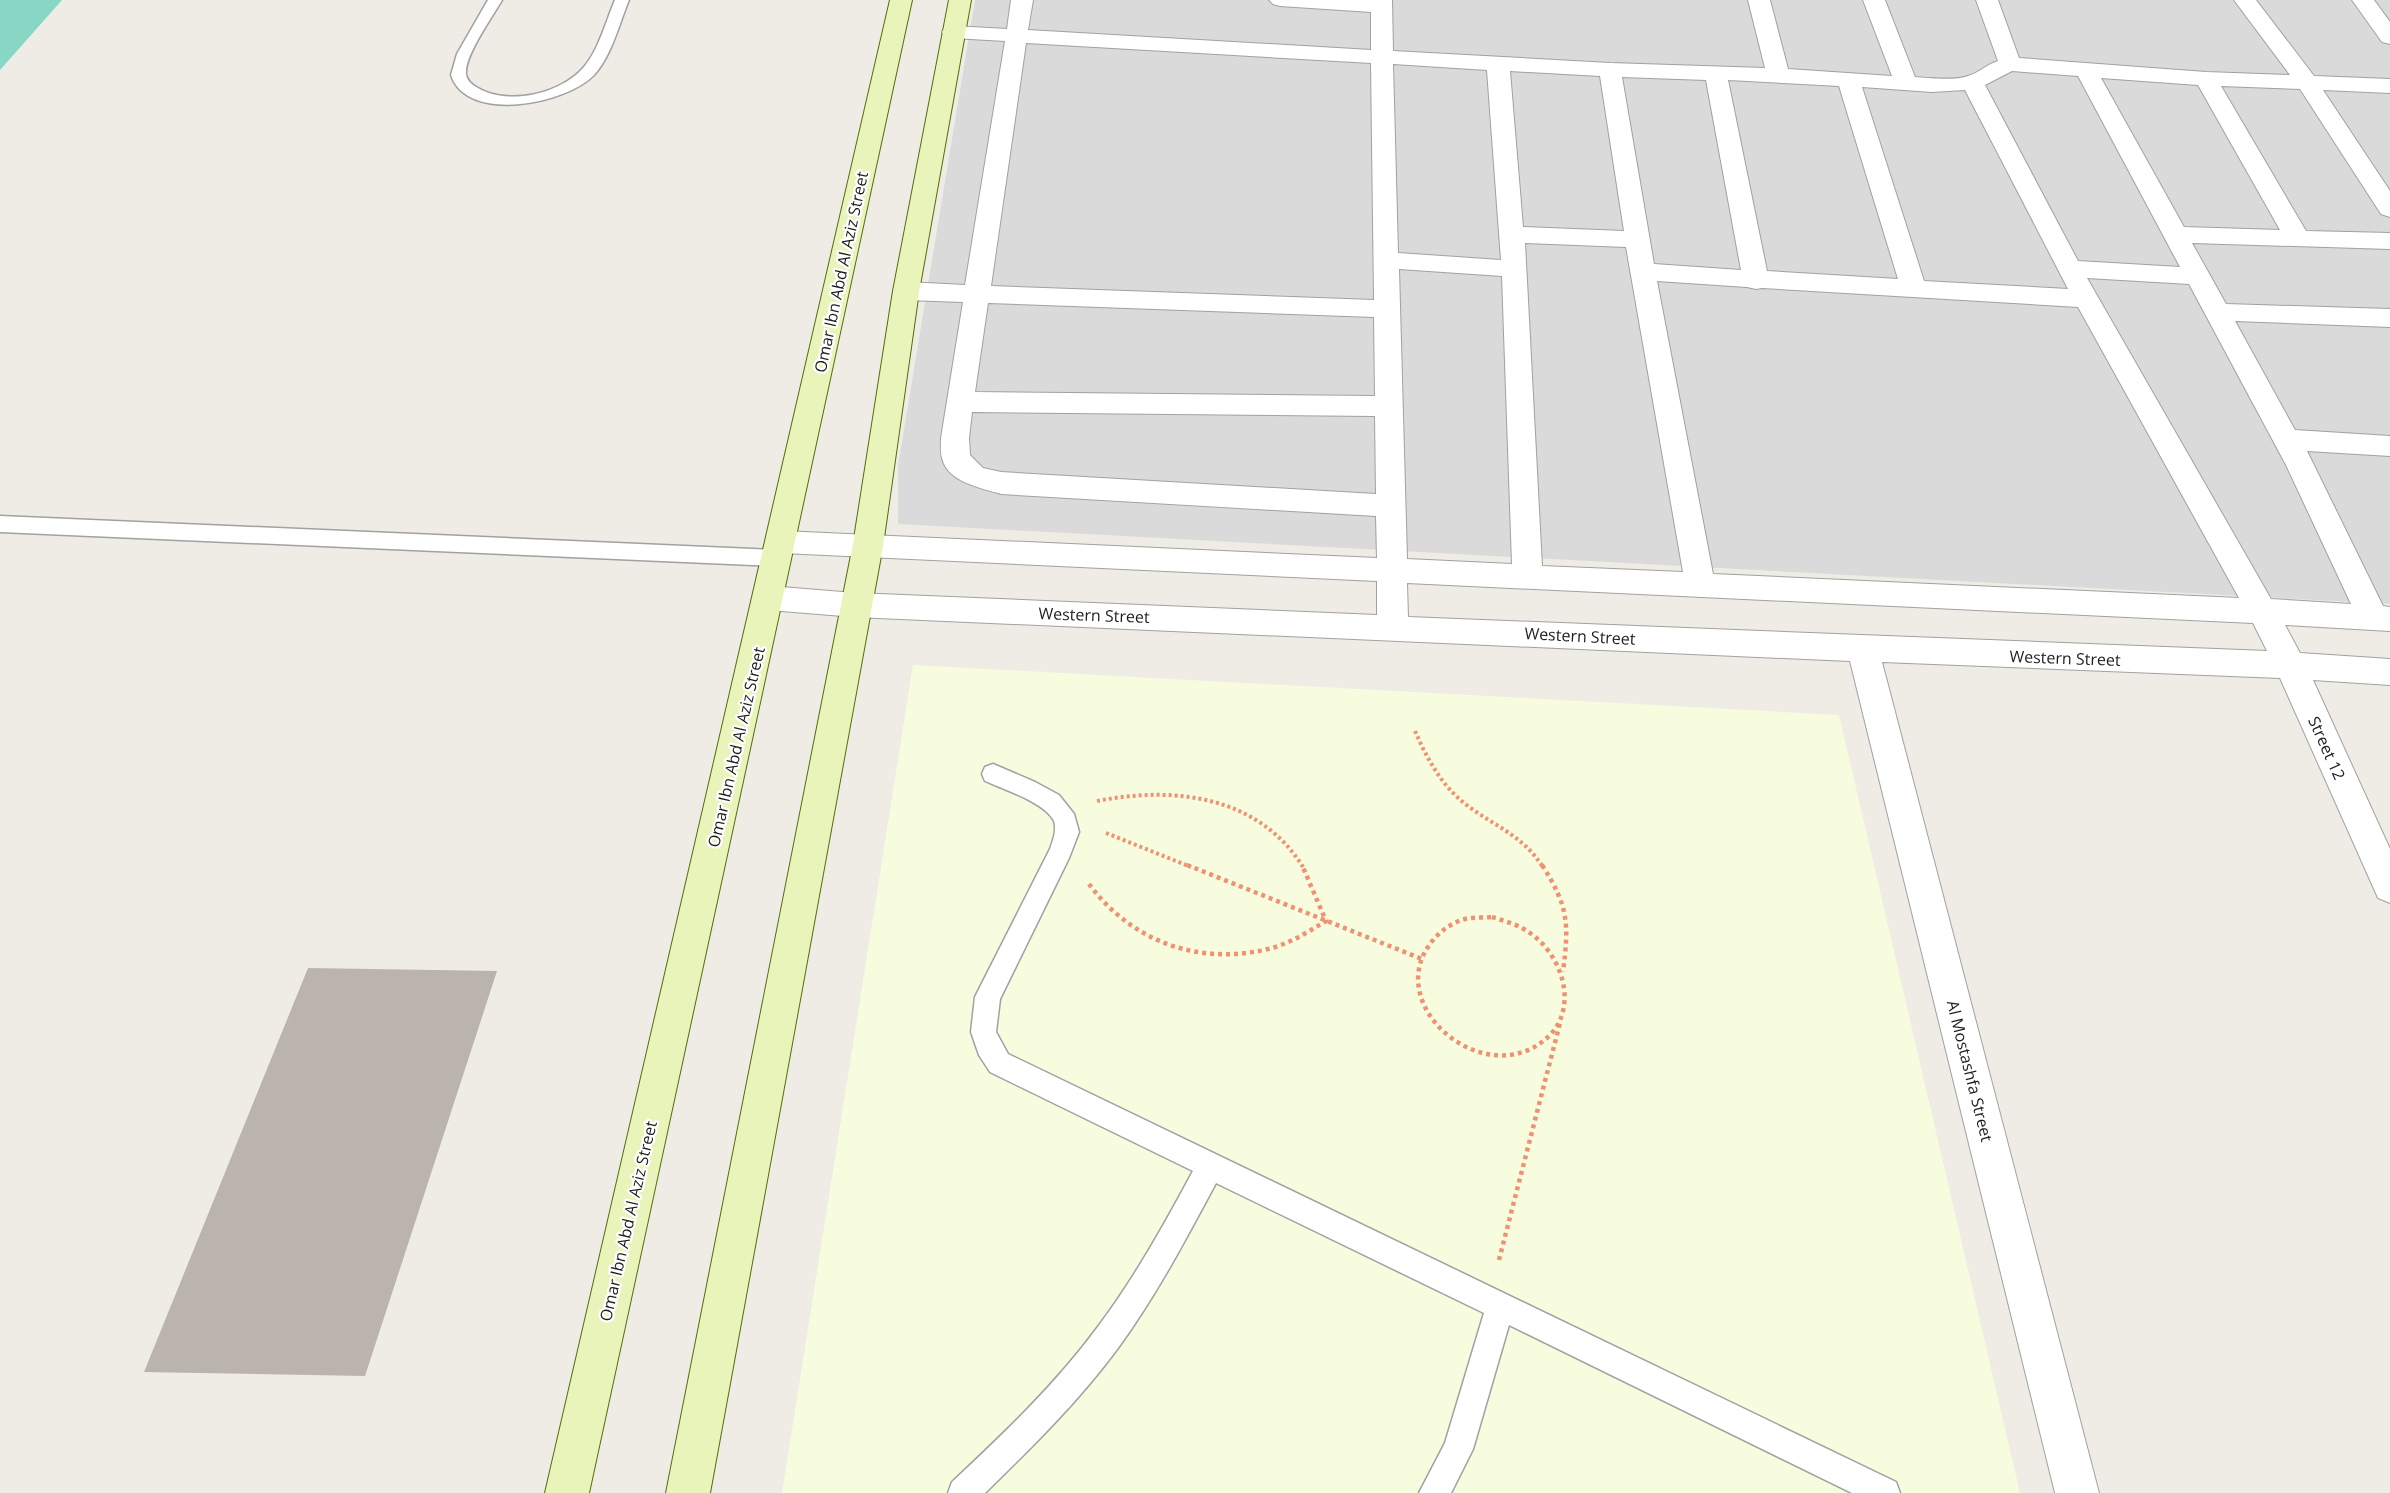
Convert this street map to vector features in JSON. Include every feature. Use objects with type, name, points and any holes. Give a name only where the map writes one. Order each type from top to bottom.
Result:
[{"type":"main road","name":"Omar Ibn Abd Al Aziz Street","points":[[567,1493],[780,550],[901,0]]},
{"type":"main road","points":[[688,1493],[868,545],[906,291],[960,0]]},
{"type":"street","points":[[1022,0],[960,402],[955,438],[956,459],[974,476],[1001,483],[1390,506]]},
{"type":"street","points":[[1280,0],[1381,3],[1393,627]]},
{"type":"street","points":[[1759,0],[1778,75]]},
{"type":"street","points":[[1874,0],[1906,82]]},
{"type":"street","points":[[1987,0],[2010,64]]},
{"type":"street","points":[[2245,0],[2308,84],[2390,209]]},
{"type":"street","points":[[2363,0],[2390,37]]},
{"type":"street","points":[[953,32],[1610,70],[1778,75],[1956,85],[1973,83],[1995,69],[2010,64],[2206,79],[2390,86]]},
{"type":"street","points":[[1498,62],[1512,235],[1528,578]]},
{"type":"street","points":[[1610,70],[1643,272],[1700,585]]},
{"type":"street","points":[[2086,70],[2382,618]]},
{"type":"street","points":[[1716,74],[1756,280]]},
{"type":"street","points":[[1848,79],[1914,290]]},
{"type":"street","points":[[2206,79],[2298,239]]},
{"type":"street","name":"Street 12","points":[[1973,83],[2069,269],[2262,610],[2290,665],[2390,887]]},
{"type":"street","points":[[2174,234],[2390,241]]},
{"type":"street","points":[[1512,235],[1639,239]]},
{"type":"street","points":[[1386,260],[1514,270]]},
{"type":"street","points":[[2069,269],[2196,276]]},
{"type":"street","points":[[1643,272],[2088,299]]},
{"type":"street","points":[[906,291],[1386,309]]},
{"type":"street","points":[[2216,312],[2390,318]]},
{"type":"street","points":[[960,402],[1390,406]]},
{"type":"street","points":[[2287,440],[2390,446]]},
{"type":"street","points":[[780,550],[868,545],[1528,578],[2262,610],[2382,618]]},
{"type":"street","name":"Western Street","points":[[769,598],[855,605],[1393,627],[1863,650],[2290,665],[2390,672]]},
{"type":"street","name":"Al Mostashfa Street","points":[[1863,650],[2077,1493]]},
{"type":"lane","points":[[495,0],[458,69],[461,83],[474,94],[495,100],[521,100],[549,94],[572,84],[589,71],[622,0]]},
{"type":"lane","points":[[0,524],[780,550]]},
{"type":"lane","points":[[993,774],[1056,806],[1065,824],[1061,850],[988,997],[981,1021],[985,1044],[999,1063],[1885,1493]]},
{"type":"lane","points":[[963,1493],[1036,1423],[1106,1339],[1164,1253],[1210,1167]]},
{"type":"lane","points":[[1436,1492],[1458,1449],[1494,1304]]},
{"type":"path","points":[[1415,731],[1424,755],[1457,798],[1480,815],[1508,830],[1539,860],[1559,895],[1568,935],[1562,975]]},
{"type":"path","points":[[1065,824],[1094,802],[1126,794],[1158,791],[1191,794],[1223,803],[1252,818],[1278,837],[1300,862],[1315,890],[1326,921]]},
{"type":"path","points":[[1065,824],[1422,959]]},
{"type":"path","points":[[1065,824],[1076,862],[1091,888],[1112,911],[1137,930],[1167,945],[1200,953],[1245,953],[1268,949],[1299,938],[1326,921]]},
{"type":"path","points":[[1494,1304],[1561,1020],[1566,998],[1562,975],[1553,954],[1536,937],[1516,923],[1492,917],[1469,918],[1448,926],[1432,940],[1422,959],[1418,981],[1424,1005],[1436,1026],[1456,1043],[1480,1053],[1505,1057],[1528,1051],[1548,1039],[1561,1020]]},
{"type":"shaded area","points":[[0,0],[62,0],[0,70]]},
{"type":"shaded area","points":[[975,0],[2390,0],[2390,604],[898,524],[898,466]]},
{"type":"shaded area","points":[[913,665],[1839,715],[2020,1493],[782,1493]]},
{"type":"building","points":[[308,968],[497,971],[365,1376],[144,1372]]}]
